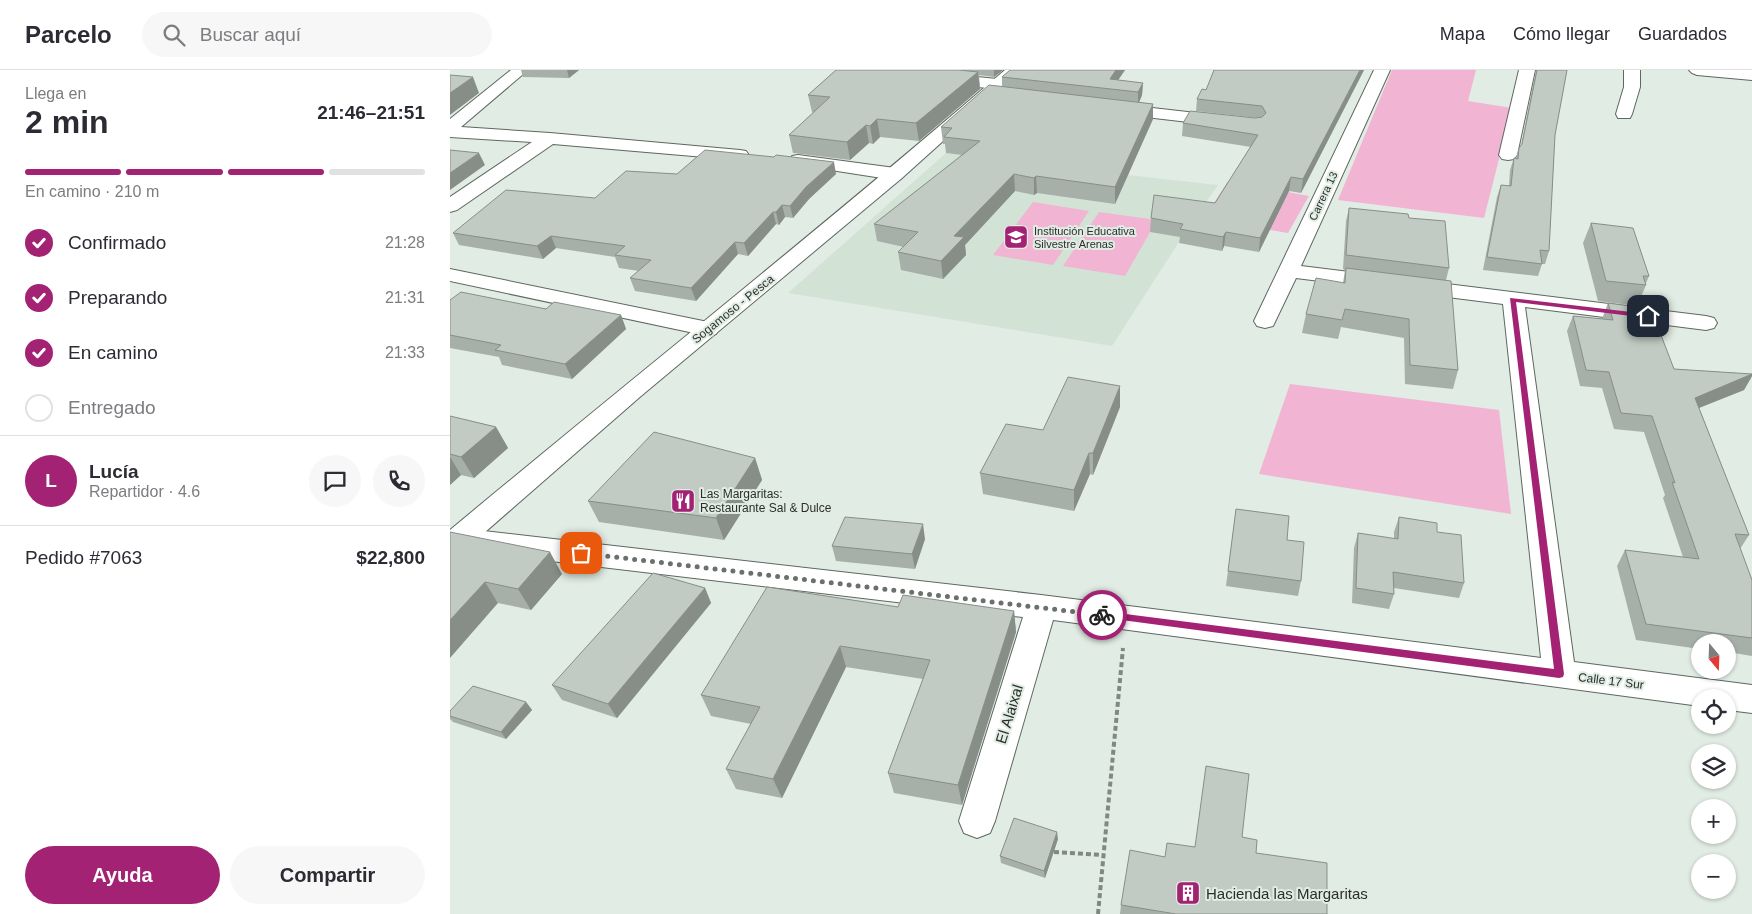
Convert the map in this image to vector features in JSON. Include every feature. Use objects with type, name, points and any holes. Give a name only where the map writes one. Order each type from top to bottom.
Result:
[{"type":"street","points":[[450,128],[520,70]]},
{"type":"street","points":[[864,70],[996,92]]},
{"type":"street","name":"Sogamoso - Pesca","points":[[454,542],[708,328],[769,280],[996,92],[1014,70]]},
{"type":"street","name":"Carrera 13","points":[[1264,321],[1382,70]]},
{"type":"street","points":[[1508,156],[1527,70]]},
{"type":"street","points":[[1624,114],[1632,87],[1632,70]]},
{"type":"street","points":[[1697,70],[1752,75]]},
{"type":"street","points":[[1101,108],[1235,122]]},
{"type":"street","points":[[450,132],[550,138],[754,156]]},
{"type":"street","points":[[450,206],[550,138]]},
{"type":"street","points":[[783,159],[822,162],[896,174]]},
{"type":"street","points":[[1288,271],[1706,323]]},
{"type":"street","points":[[450,275],[708,328]]},
{"type":"street","points":[[1513,300],[1559,674]]},
{"type":"street","name":"Calle 17 Sur","points":[[454,542],[1041,607],[1752,699]]},
{"type":"street","name":"El Alaixal","points":[[977,821],[1041,607]]},
{"type":"path","points":[[1098,914],[1126,618]]},
{"type":"path","points":[[1054,852],[1102,856]]},
{"type":"shaded area","points":[[1392,70],[1476,70],[1468,101],[1512,108],[1484,218],[1338,200]]},
{"type":"shaded area","name":"Institución Educativa Silvestre Arenas","points":[[946,153],[1218,185],[1112,346],[788,293]]},
{"type":"shaded area","points":[[1228,181],[1309,196],[1288,233],[1204,219]]},
{"type":"shaded area","points":[[1033,202],[1089,211],[1053,265],[993,255]]},
{"type":"shaded area","points":[[1099,212],[1157,220],[1125,276],[1063,266]]},
{"type":"shaded area","points":[[1290,384],[1499,410],[1511,514],[1259,474]]},
{"type":"building","points":[[836,70],[959,70],[978,72],[916,123],[877,119],[870,126],[866,125],[847,142],[789,135],[830,97],[808,95]]},
{"type":"building","points":[[1010,70],[1116,70],[1110,79],[1143,83],[1138,92],[1002,77]]},
{"type":"building","points":[[1214,70],[1360,70],[1303,179],[1291,177],[1260,238],[1226,232],[1223,237],[1180,229],[1183,224],[1151,218],[1154,195],[1215,203],[1258,135],[1183,123],[1190,111],[1255,118],[1262,117],[1266,113],[1262,106],[1197,99],[1202,89],[1206,90]]},
{"type":"building","points":[[1537,70],[1567,70],[1555,135],[1549,251],[1540,250],[1542,264],[1487,257],[1501,185],[1511,186],[1514,158],[1518,159],[1519,148],[1522,144]]},
{"type":"building","points":[[450,75],[473,77],[450,93]]},
{"type":"building","points":[[989,85],[1153,104],[1115,187],[1014,174],[954,236],[964,237],[941,261],[898,252],[918,232],[874,224],[980,141],[944,137],[952,128],[941,127]]},
{"type":"building","points":[[450,150],[479,153],[450,173]]},
{"type":"building","points":[[705,150],[774,157],[776,155],[834,162],[806,187],[790,206],[782,205],[776,212],[773,212],[744,243],[735,242],[691,288],[630,278],[651,260],[615,255],[625,246],[551,236],[537,246],[453,233],[506,190],[595,198],[626,171],[677,174]]},
{"type":"building","points":[[1349,208],[1408,214],[1409,218],[1445,221],[1449,268],[1346,255]]},
{"type":"building","points":[[1591,223],[1633,228],[1649,276],[1643,276],[1646,285],[1606,281]]},
{"type":"building","points":[[1346,268],[1451,281],[1458,370],[1410,365],[1409,319],[1345,309],[1342,320],[1306,314],[1316,278],[1345,283]]},
{"type":"building","points":[[461,292],[546,309],[554,302],[621,315],[565,364],[495,350],[501,345],[450,335],[450,300]]},
{"type":"building","points":[[1608,303],[1651,309],[1674,369],[1752,374],[1695,398],[1749,535],[1735,534],[1752,580],[1752,638],[1736,636],[1736,634],[1722,634],[1646,624],[1625,550],[1699,559],[1672,482],[1675,483],[1652,416],[1621,413],[1609,372],[1586,370],[1573,316],[1613,320]]},
{"type":"building","points":[[1068,377],[1120,386],[1093,453],[1089,453],[1074,490],[980,473],[1006,424],[1043,430]]},
{"type":"building","points":[[450,416],[496,427],[461,457],[450,454]]},
{"type":"building","points":[[654,432],[755,458],[716,518],[588,501]]},
{"type":"building","points":[[1236,509],[1289,516],[1287,540],[1304,542],[1301,581],[1228,571]]},
{"type":"building","points":[[845,517],[923,524],[912,554],[832,546]]},
{"type":"building","points":[[1399,517],[1437,523],[1437,532],[1461,535],[1464,583],[1393,572],[1394,594],[1356,588],[1358,533],[1398,539]]},
{"type":"building","points":[[450,532],[550,552],[518,589],[485,582],[450,620]]},
{"type":"building","points":[[653,573],[705,588],[608,704],[552,685]]},
{"type":"building","points":[[767,587],[898,607],[903,595],[1014,611],[958,785],[888,773],[930,660],[840,646],[773,779],[726,769],[760,707],[701,695]]},
{"type":"building","points":[[473,686],[526,702],[501,732],[450,716],[450,711]]},
{"type":"building","points":[[1206,766],[1249,774],[1242,837],[1257,840],[1256,853],[1327,863],[1327,914],[1176,914],[1121,905],[1130,850],[1165,857],[1167,843],[1195,847]]},
{"type":"building","points":[[1014,818],[1057,832],[1044,871],[1000,856]]},
{"type":"way so far","points":[[581,553],[1102,615]]},
{"type":"place","name":"Institución Educativa Silvestre Arenas","points":[[1016,237]]},
{"type":"place","name":"Las Margaritas: Restaurante Sal & Dulce","points":[[683,501]]},
{"type":"place","name":"Hacienda las Margaritas","points":[[1188,893]]},
{"type":"route","points":[[1102,615],[1559,674],[1513,300],[1648,316]]}]
